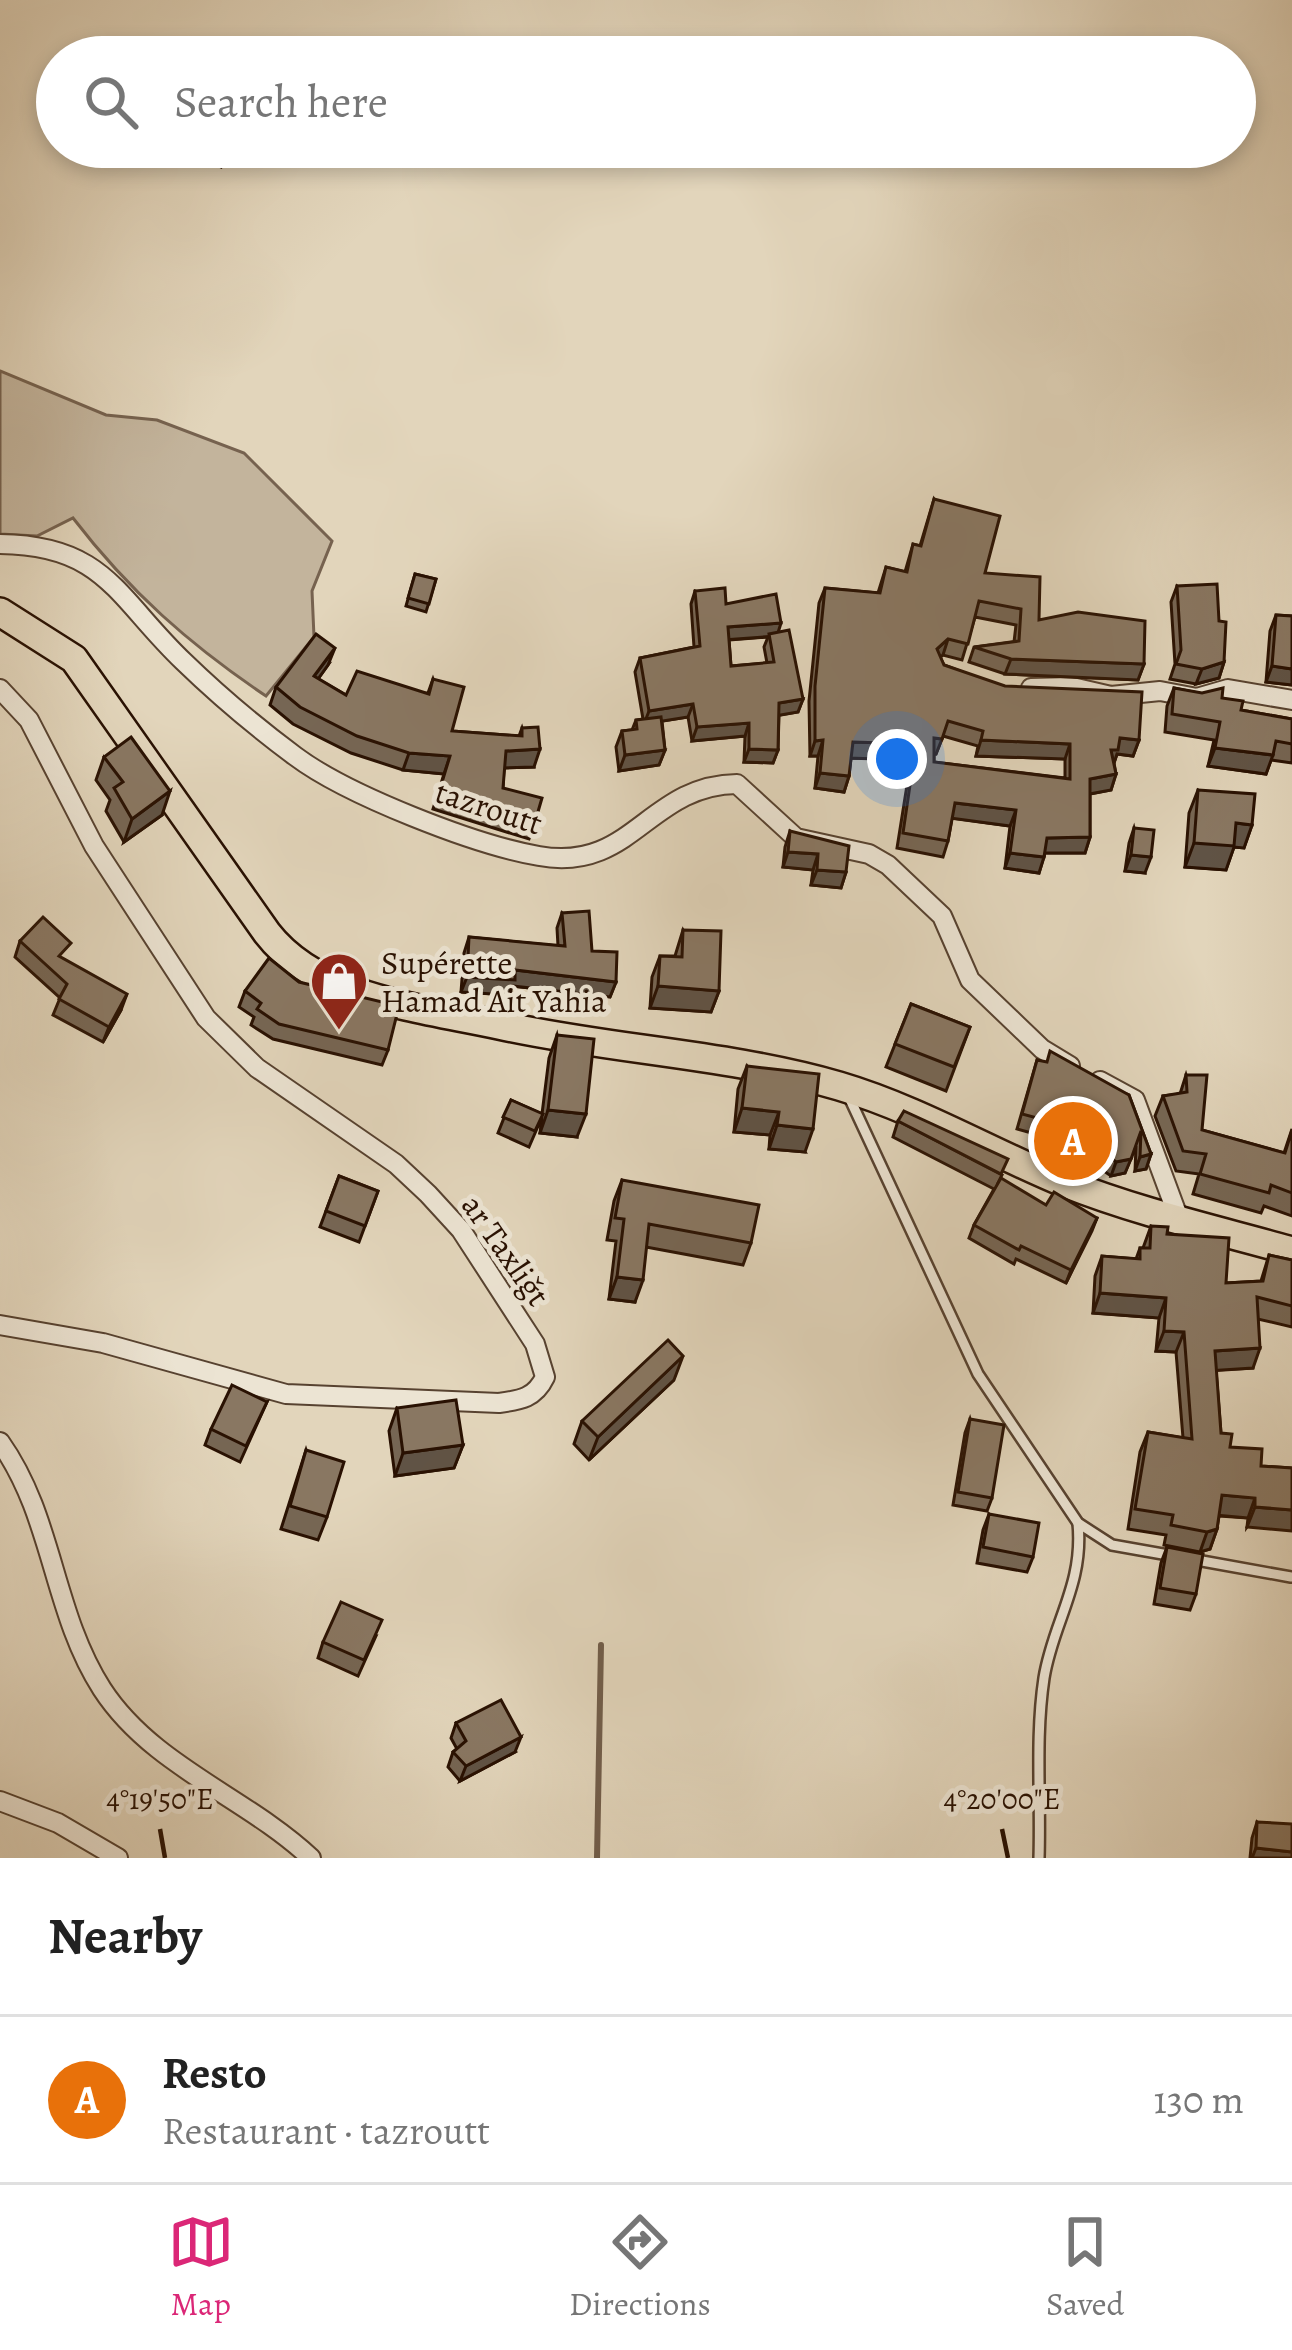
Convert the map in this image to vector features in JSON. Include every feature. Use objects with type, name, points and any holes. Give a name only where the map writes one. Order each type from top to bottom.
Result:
[{"type":"main road","points":[[0,612],[74,659],[286,958],[316,976],[390,1001],[531,1032],[780,1071],[844,1087],[1069,1184],[1292,1251]]},
{"type":"street","name":"tazroutt","points":[[0,544],[75,555],[104,573],[183,661],[295,757],[371,800],[556,858],[618,846],[680,795],[737,784],[796,838],[879,858],[942,916],[970,980],[1042,1049],[1135,1100],[1179,1219]]},
{"type":"street","points":[[1004,688],[1072,687],[1111,696],[1160,691],[1197,698],[1228,689],[1292,700]]},
{"type":"street","name":"ar Taxliǧt","points":[[0,688],[28,720],[94,845],[206,1018],[256,1068],[396,1164],[428,1194],[461,1230],[535,1344],[544,1377],[538,1391],[499,1403],[321,1399],[250,1387],[103,1343],[0,1325]]},
{"type":"street","points":[[0,1442],[40,1512],[65,1614],[104,1691],[150,1742],[310,1858]]},
{"type":"street","points":[[0,1801],[58,1823],[118,1858]]},
{"type":"lane","points":[[844,1087],[979,1374],[1078,1523],[1112,1545],[1292,1576]]},
{"type":"lane","points":[[1039,1858],[1038,1732],[1045,1672],[1076,1573],[1078,1523]]},
{"type":"shaded area","points":[[0,371],[106,415],[157,420],[244,453],[332,541],[312,591],[314,637],[266,696],[162,615],[73,518],[37,536],[0,534]]},
{"type":"building","points":[[934,499],[1000,516],[985,573],[1040,577],[1039,620],[1078,612],[1145,621],[1144,664],[1011,659],[974,647],[1019,641],[1021,609],[979,601],[968,644],[948,639],[937,649],[944,665],[1005,686],[1142,692],[1139,740],[1120,738],[1118,750],[1111,750],[1116,774],[1090,779],[1090,837],[1047,838],[1044,857],[1010,853],[1016,810],[955,803],[948,841],[903,833],[916,744],[853,742],[849,776],[820,773],[823,740],[815,741],[815,686],[825,588],[880,593],[886,567],[907,572],[913,544],[921,546]],"holes":[[[948,721],[983,731],[981,740],[1070,744],[1070,779],[934,762],[934,738],[942,739]]]},
{"type":"building","points":[[415,574],[436,579],[429,604],[408,598]]},
{"type":"building","points":[[1217,584],[1219,621],[1226,622],[1224,662],[1202,669],[1176,664],[1181,650],[1177,586]]},
{"type":"building","points":[[725,588],[726,604],[776,594],[781,623],[728,627],[731,666],[774,662],[769,634],[789,630],[803,699],[779,703],[778,750],[749,749],[749,723],[697,727],[693,704],[649,711],[640,658],[700,646],[695,591]]},
{"type":"building","points":[[1276,615],[1292,616],[1292,669],[1272,666]]},
{"type":"building","points":[[316,634],[335,648],[314,676],[346,695],[357,671],[429,694],[433,679],[464,687],[452,731],[522,736],[522,728],[538,727],[540,749],[506,751],[503,788],[542,798],[535,822],[439,792],[450,756],[409,753],[357,736],[300,707],[276,687]]},
{"type":"building","points":[[1174,688],[1202,693],[1223,688],[1222,698],[1243,701],[1241,710],[1292,719],[1292,744],[1276,741],[1273,755],[1215,748],[1220,722],[1172,714]]},
{"type":"building","points":[[661,717],[665,750],[625,755],[622,731],[637,729],[636,720]]},
{"type":"building","points":[[131,737],[170,791],[132,819],[114,788],[123,782],[104,757]]},
{"type":"building","points":[[1198,790],[1255,794],[1252,825],[1236,823],[1234,846],[1194,843]]},
{"type":"building","points":[[1134,828],[1154,830],[1151,857],[1131,855]]},
{"type":"building","points":[[790,831],[849,846],[846,872],[817,870],[818,854],[788,852]]},
{"type":"building","points":[[589,911],[592,951],[617,952],[616,982],[515,970],[515,980],[467,977],[469,937],[565,946],[562,913]]},
{"type":"building","points":[[43,917],[71,943],[59,956],[127,994],[109,1027],[59,999],[67,984],[20,941]]},
{"type":"building","points":[[683,930],[721,931],[719,991],[658,986],[660,956],[682,957]]},
{"type":"building","points":[[269,958],[299,982],[399,1006],[388,1050],[279,1024],[257,1009],[261,1003],[245,991]]},
{"type":"building","points":[[911,1004],[970,1027],[954,1067],[895,1044]]},
{"type":"building","points":[[557,1035],[594,1039],[586,1114],[548,1110]]},
{"type":"building","points":[[1050,1051],[1129,1095],[1151,1154],[1140,1157],[1141,1131],[1131,1159],[1116,1162],[1103,1152],[1111,1142],[1049,1116],[1048,1121],[1022,1114],[1037,1060],[1047,1062]]},
{"type":"building","points":[[747,1066],[819,1074],[813,1129],[777,1125],[779,1112],[742,1108]]},
{"type":"building","points":[[1186,1075],[1207,1075],[1202,1130],[1285,1153],[1292,1130],[1292,1193],[1271,1185],[1269,1193],[1200,1174],[1206,1154],[1183,1151],[1163,1096],[1187,1092]]},
{"type":"building","points":[[511,1100],[543,1114],[535,1131],[503,1117]]},
{"type":"building","points":[[904,1111],[1008,1159],[1001,1174],[898,1121]]},
{"type":"building","points":[[339,1176],[378,1191],[365,1226],[326,1211]]},
{"type":"building","points":[[1001,1178],[1046,1205],[1054,1192],[1097,1218],[1071,1270],[1021,1246],[1019,1250],[974,1225]]},
{"type":"building","points":[[622,1180],[759,1205],[751,1243],[649,1224],[643,1280],[617,1277],[624,1219],[615,1218]]},
{"type":"building","points":[[1151,1226],[1168,1227],[1167,1234],[1229,1238],[1226,1283],[1263,1281],[1269,1255],[1292,1260],[1292,1306],[1257,1297],[1260,1348],[1215,1351],[1221,1433],[1232,1434],[1230,1447],[1262,1449],[1261,1466],[1292,1468],[1292,1510],[1255,1507],[1255,1498],[1222,1495],[1217,1529],[1207,1532],[1171,1525],[1173,1515],[1135,1509],[1148,1432],[1192,1439],[1184,1332],[1164,1331],[1166,1298],[1100,1293],[1102,1256],[1140,1259],[1140,1248],[1150,1248]]},
{"type":"building","points":[[668,1340],[683,1356],[598,1437],[582,1421]]},
{"type":"building","points":[[232,1385],[267,1402],[246,1446],[211,1429]]},
{"type":"building","points":[[456,1400],[463,1445],[403,1453],[397,1408]]},
{"type":"building","points":[[970,1419],[1004,1425],[992,1498],[958,1492]]},
{"type":"building","points":[[306,1450],[344,1462],[327,1517],[290,1506]]},
{"type":"building","points":[[989,1514],[1039,1523],[1033,1557],[983,1547]]},
{"type":"building","points":[[1167,1547],[1203,1554],[1196,1594],[1160,1588]]},
{"type":"building","points":[[341,1602],[382,1620],[364,1660],[323,1642]]},
{"type":"building","points":[[501,1700],[521,1737],[466,1766],[453,1752],[466,1741],[456,1723]]},
{"type":"building","points":[[1257,1822],[1292,1824],[1292,1852],[1256,1848]]},
{"type":"waterway","points":[[597,1858],[601,1645]]},
{"type":"place","name":"Supérette Hamad Ait Yahia","points":[[339,1032]]},
{"type":"place","name":"Resto","points":[[1073,1141]]}]
